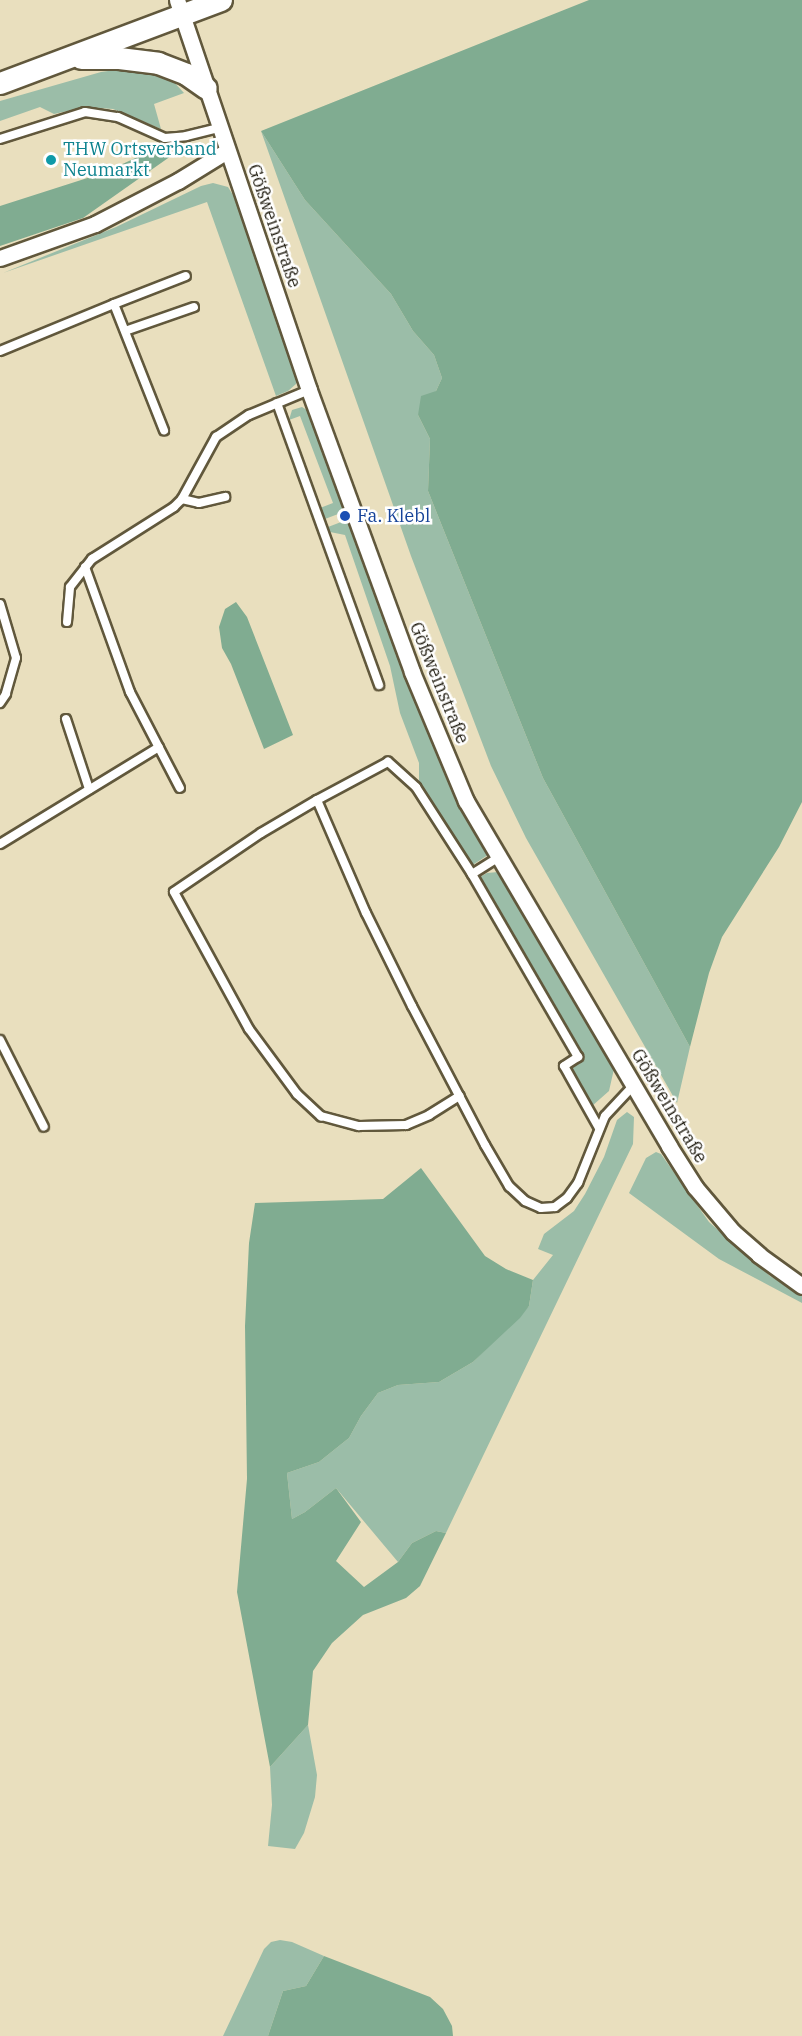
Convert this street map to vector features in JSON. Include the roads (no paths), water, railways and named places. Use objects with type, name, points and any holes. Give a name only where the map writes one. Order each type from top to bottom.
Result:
[{"type":"main road","points":[[0,83],[66,59],[179,8],[221,0]]},
{"type":"main road","points":[[66,59],[119,58],[158,63],[186,74],[206,88]]},
{"type":"street","name":"Gößweinstraße","points":[[179,8],[309,390],[412,672],[466,801],[669,1146],[714,1210],[759,1255],[802,1286]]},
{"type":"street","points":[[0,258],[95,224],[178,181],[227,151]]},
{"type":"lane","points":[[0,140],[85,112],[118,117],[165,138],[186,136],[219,128]]},
{"type":"lane","points":[[0,351],[186,276]]},
{"type":"lane","points":[[114,304],[164,430]]},
{"type":"lane","points":[[125,331],[194,307]]},
{"type":"lane","points":[[67,622],[70,587],[85,567],[92,559],[158,520],[182,499],[216,437],[239,421],[309,390]]},
{"type":"lane","points":[[276,403],[380,685]]},
{"type":"lane","points":[[182,499],[199,503],[225,497]]},
{"type":"lane","points":[[85,567],[130,692],[180,788]]},
{"type":"lane","points":[[0,604],[16,658],[6,694],[0,703]]},
{"type":"lane","points":[[66,719],[89,789]]},
{"type":"lane","points":[[0,844],[159,747]]},
{"type":"lane","points":[[459,1096],[429,1115],[406,1125],[359,1126],[321,1116],[297,1094],[249,1029],[174,892],[261,832],[388,762],[416,787],[472,874],[578,1057],[564,1065],[599,1128]]},
{"type":"lane","points":[[317,800],[366,913],[459,1096],[509,1185],[525,1201],[541,1208],[555,1207],[573,1191],[605,1116],[634,1085]]},
{"type":"lane","points":[[472,874],[498,858]]},
{"type":"lane","points":[[0,1040],[44,1127]]},
{"type":"place","name":"THW Ortsverband Neumarkt","points":[[51,160]]},
{"type":"place","name":"Fa. Klebl","points":[[345,516]]}]
